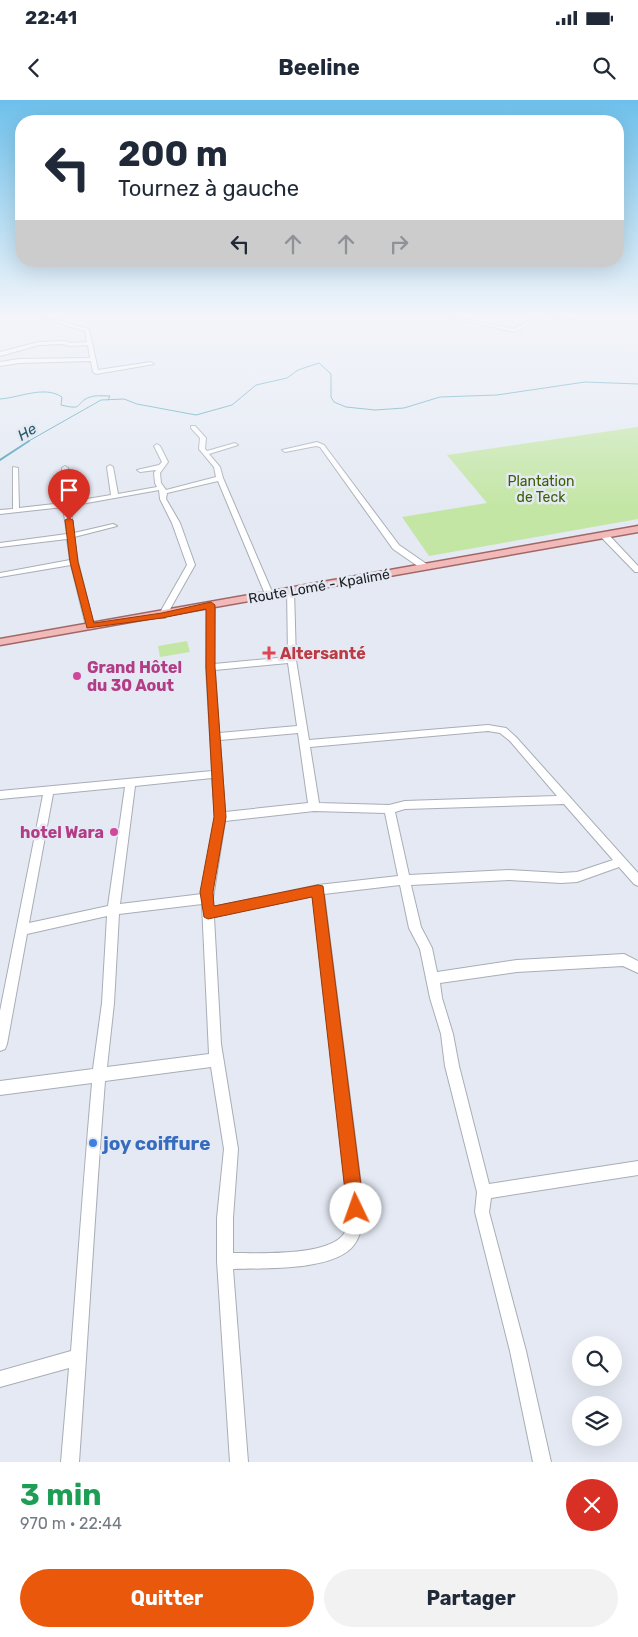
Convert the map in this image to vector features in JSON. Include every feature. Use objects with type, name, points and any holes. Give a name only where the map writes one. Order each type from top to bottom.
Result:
[{"type":"main road","name":"Route Lomé - Kpalimé","points":[[0,642],[90,626],[162,616],[290,590],[638,529]]},
{"type":"street","points":[[192,427],[203,438],[202,447],[217,467],[269,594]]},
{"type":"street","points":[[285,450],[317,444],[322,446],[396,547],[425,567]]},
{"type":"street","points":[[205,453],[235,445]]},
{"type":"street","points":[[157,446],[159,453],[165,460],[157,473],[163,499],[176,523],[191,565],[162,616]]},
{"type":"street","points":[[110,467],[115,496]]},
{"type":"street","points":[[140,470],[161,467]]},
{"type":"street","points":[[15,468],[16,510]]},
{"type":"street","points":[[65,468],[66,504],[74,562],[90,626]]},
{"type":"street","points":[[0,512],[162,490],[220,478]]},
{"type":"street","points":[[0,545],[71,536],[113,526]]},
{"type":"street","points":[[604,535],[638,570]]},
{"type":"street","points":[[0,575],[74,562]]},
{"type":"street","points":[[290,590],[292,660],[314,807]]},
{"type":"street","points":[[211,605],[210,667],[220,817],[207,898],[216,1060],[231,1149],[225,1218],[225,1261],[239,1462]]},
{"type":"street","points":[[210,667],[292,660]]},
{"type":"street","points":[[306,744],[488,728],[499,729],[513,739],[638,882]]},
{"type":"street","points":[[215,737],[302,729]]},
{"type":"street","points":[[0,794],[218,774]]},
{"type":"street","points":[[70,1462],[99,1076],[108,1002],[113,910],[131,782]]},
{"type":"street","points":[[0,1044],[49,790]]},
{"type":"street","points":[[220,817],[314,807],[389,809],[405,805],[566,800]]},
{"type":"street","points":[[389,809],[415,928],[426,948],[434,978],[436,998],[447,1034],[452,1066],[484,1192],[482,1212],[518,1351],[542,1462]]},
{"type":"street","points":[[208,913],[318,890],[405,880],[509,876],[577,877],[620,862]]},
{"type":"street","points":[[225,1261],[305,1257],[326,1254],[342,1247],[348,1242],[353,1229],[355,1193],[318,890]]},
{"type":"street","points":[[21,930],[113,910],[207,898]]},
{"type":"street","points":[[434,978],[517,966],[624,960],[638,967]]},
{"type":"street","points":[[0,1088],[216,1060]]},
{"type":"street","points":[[484,1192],[638,1168]]},
{"type":"street","points":[[0,1380],[78,1357]]},
{"type":"green space","name":"Plantation de Teck","points":[[638,427],[638,519],[429,556],[402,517],[487,503],[447,455]]},
{"type":"green space","points":[[187,641],[190,652],[160,657],[158,646]]},
{"type":"waterway","name":"He","points":[[108,400],[124,399],[137,404],[196,415],[232,405],[256,385],[276,381]]},
{"type":"waterway","name":"He","points":[[331,381],[331,397],[334,402],[346,407],[375,410],[404,408],[440,397],[497,395],[585,382],[638,384]]},
{"type":"waterway","points":[[0,399],[47,392],[62,397],[61,405],[73,407],[77,407],[85,399],[92,396],[110,396],[108,400]]},
{"type":"waterway","name":"He","points":[[27,442],[101,400],[108,400]]},
{"type":"waterway","name":"He","points":[[0,460],[29,441]]},
{"type":"place","name":"Altersanté","points":[[269,653]]},
{"type":"place","name":"Grand Hôtel du 30 Aout","points":[[77,676]]},
{"type":"place","name":"hotel Wara","points":[[114,832]]},
{"type":"place","name":"joy coiffure","points":[[93,1143]]},
{"type":"route","points":[[69,520],[74,562],[90,626],[162,616],[211,605],[210,667],[220,817],[216,849],[207,892],[208,913],[318,890],[356,1209]]}]
